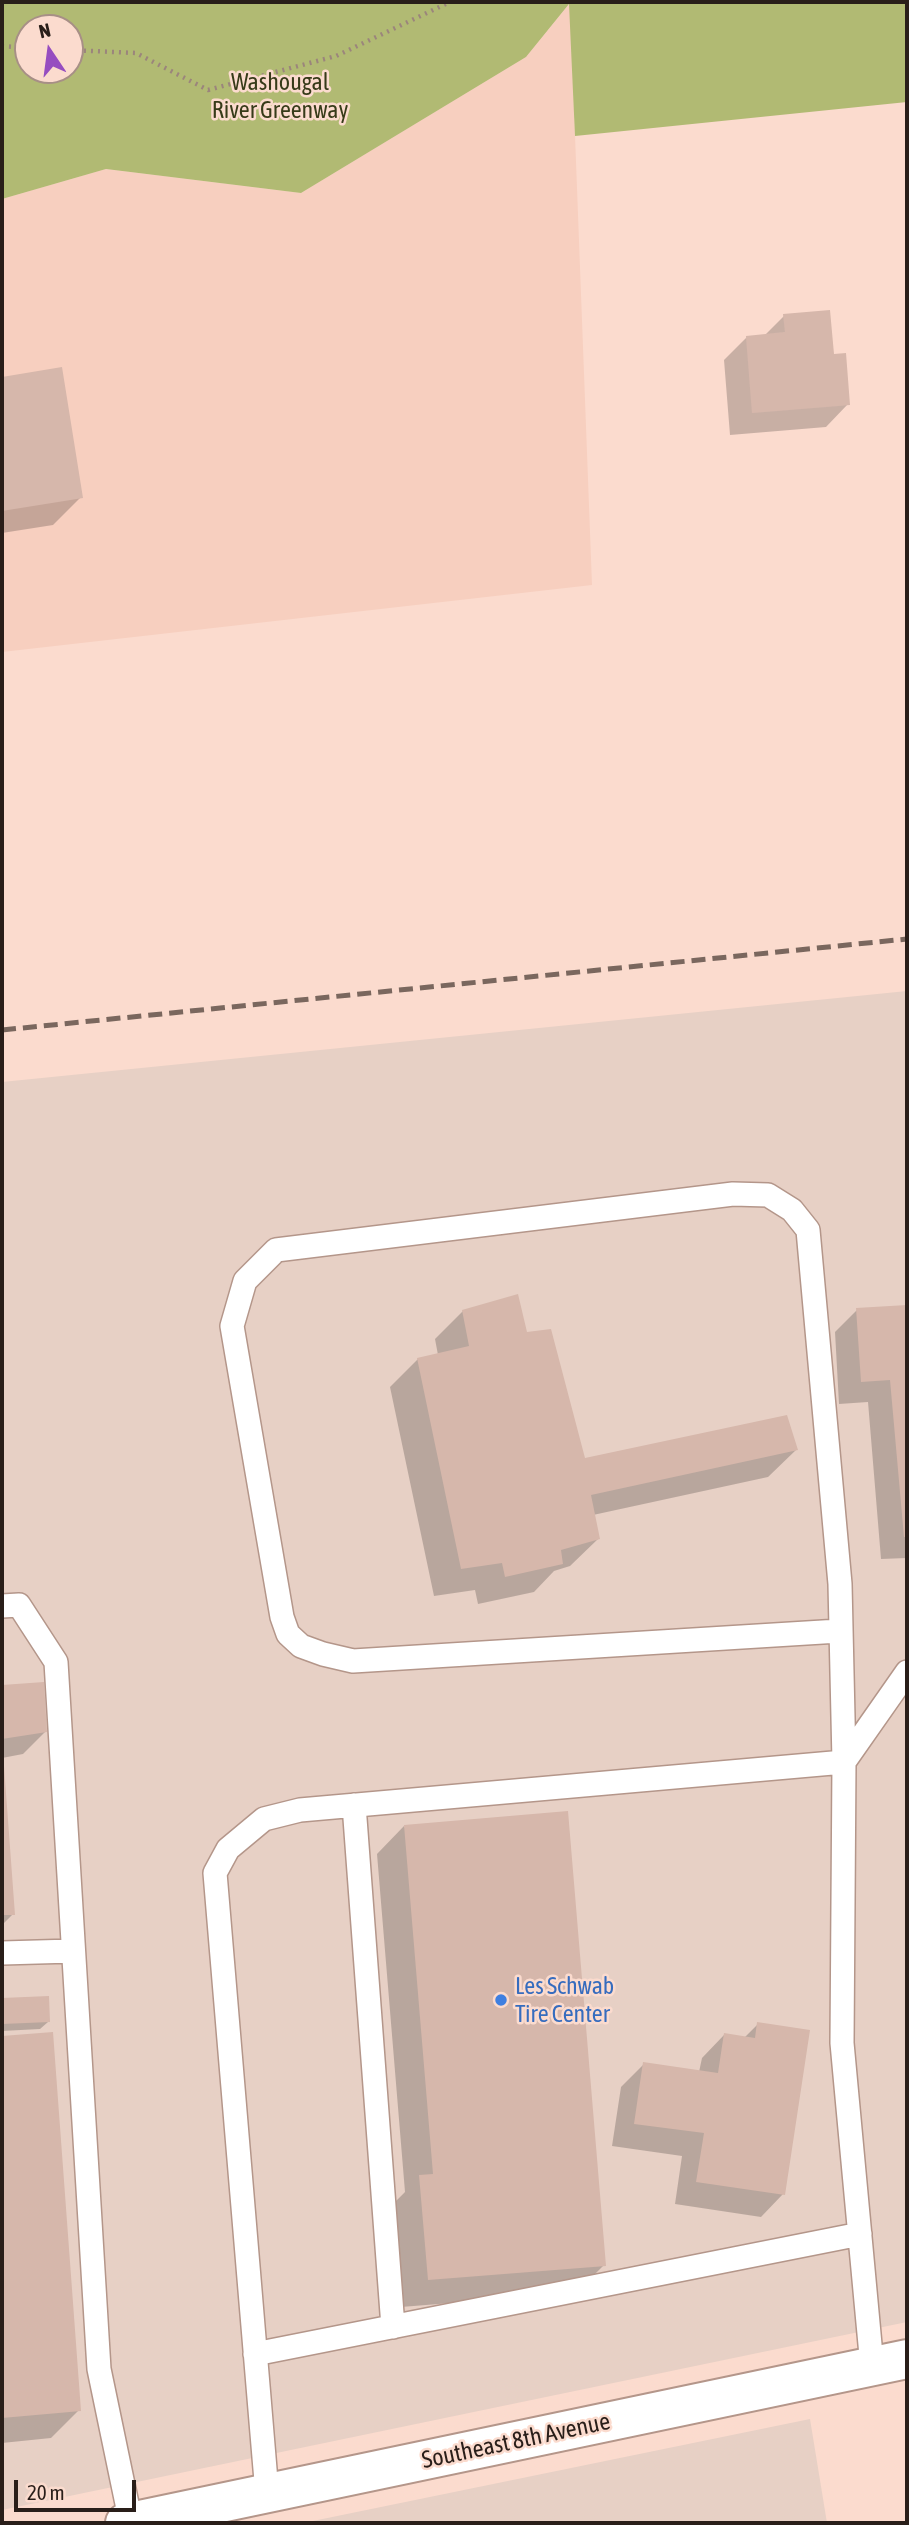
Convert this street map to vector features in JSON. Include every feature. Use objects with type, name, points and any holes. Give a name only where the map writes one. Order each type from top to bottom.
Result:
[{"type":"main road","name":"Southeast 8th Avenue","points":[[129,2523],[890,2363]]},
{"type":"lane","points":[[839,1630],[353,1661],[301,1646],[288,1634],[282,1617],[232,1326],[245,1281],[276,1250],[733,1194],[768,1195],[792,1210],[808,1230],[840,1584],[844,1762],[842,2043],[860,2234],[890,2363]]},
{"type":"lane","points":[[2,1606],[19,1605],[55,1662],[99,2369],[129,2523]]},
{"type":"lane","points":[[267,2493],[215,1873],[228,1849],[264,1819],[300,1810],[844,1762],[907,1672]]},
{"type":"lane","points":[[354,1805],[393,2327]]},
{"type":"lane","points":[[2,1953],[73,1951]]},
{"type":"lane","points":[[255,2354],[860,2234]]},
{"type":"path","points":[[84,51],[136,53],[208,90],[336,56],[450,2]]},
{"type":"shaded area","points":[[570,3],[592,585],[2,652],[2,199],[106,169],[301,193],[526,57]]},
{"type":"shaded area","points":[[907,991],[907,2322],[2,2510],[2,1082]]},
{"type":"shaded area","points":[[810,2419],[827,2523],[303,2523]]},
{"type":"green space","name":"Washougal River Greenway","points":[[2,2],[907,2],[907,102],[575,136],[569,4],[526,57],[301,193],[106,169],[2,199]]},
{"type":"building","points":[[830,310],[834,354],[846,353],[850,405],[752,413],[746,336],[785,332],[783,314]]},
{"type":"building","points":[[62,367],[83,498],[2,511],[2,377]]},
{"type":"building","points":[[518,1294],[527,1332],[551,1329],[585,1458],[787,1415],[798,1450],[591,1495],[600,1539],[561,1550],[563,1564],[505,1577],[502,1563],[461,1569],[417,1358],[469,1346],[462,1310]]},
{"type":"building","points":[[907,1305],[907,1537],[904,1537],[890,1380],[861,1382],[856,1308]]},
{"type":"building","points":[[44,1682],[47,1732],[2,1739],[2,1685]]},
{"type":"building","points":[[4,1766],[15,1915],[2,1915]]},
{"type":"building","name":"Les Schwab Tire Center","points":[[568,1811],[606,2266],[428,2280],[419,2175],[433,2174],[404,1825]]},
{"type":"building","points":[[49,1996],[50,2022],[2,2024],[2,1998]]},
{"type":"building","points":[[757,2022],[810,2030],[785,2195],[696,2182],[704,2133],[634,2124],[643,2062],[718,2073],[724,2033],[755,2038]]},
{"type":"building","points":[[53,2032],[81,2411],[2,2418],[2,2036]]},
{"type":"railway","points":[[2,1030],[907,939]]},
{"type":"place","name":"Les Schwab Tire Center","points":[[501,2000]]}]
